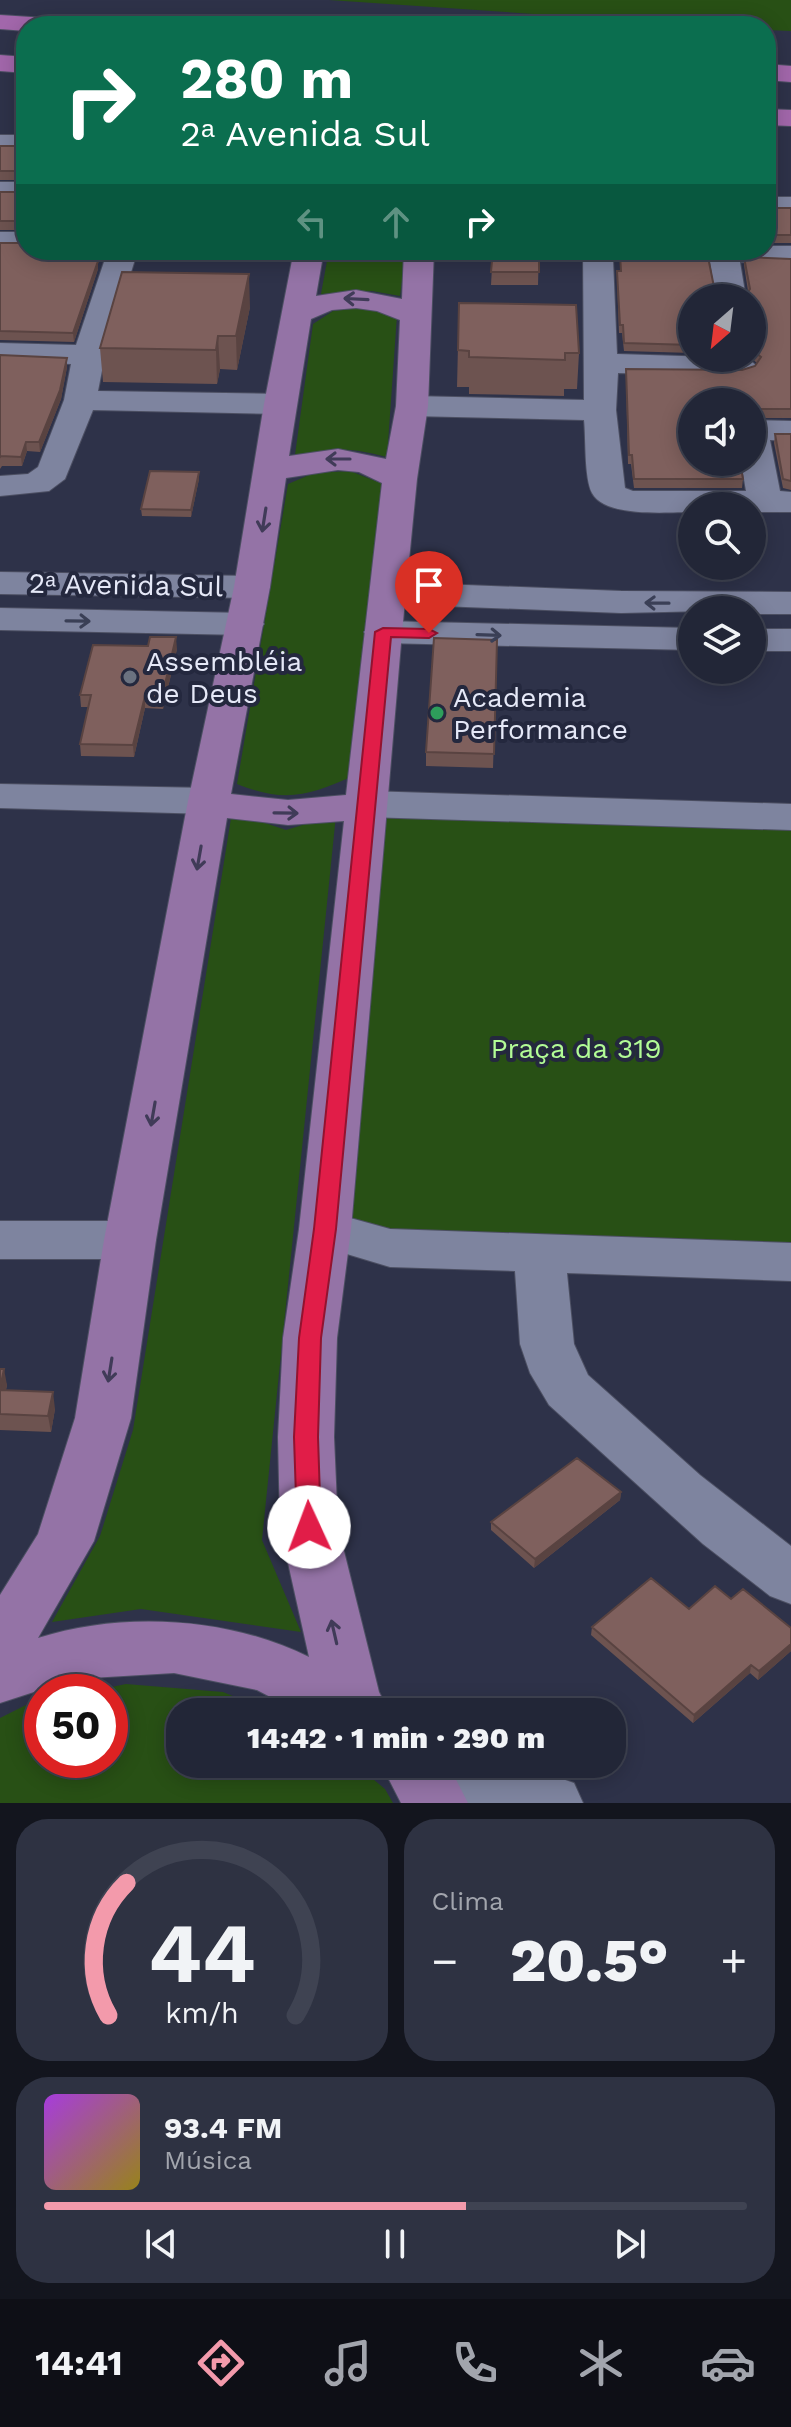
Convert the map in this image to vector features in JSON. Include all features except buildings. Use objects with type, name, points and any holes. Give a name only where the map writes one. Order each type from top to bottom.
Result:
[{"type":"main road","points":[[0,1648],[65,1541],[103,1418],[130,1240],[209,801],[249,606],[280,404],[307,260]]},
{"type":"main road","points":[[352,1698],[309,1527],[306,1437],[310,1338],[323,1247],[400,479],[412,406],[418,260]]},
{"type":"main road","points":[[297,314],[318,303],[355,298],[379,301],[415,315]]},
{"type":"main road","points":[[272,471],[332,457],[369,463],[400,479]]},
{"type":"main road","points":[[209,801],[244,811],[287,814],[326,813],[367,804]]},
{"type":"main road","points":[[0,1677],[74,1653],[174,1647],[268,1666],[331,1698]]},
{"type":"main road","points":[[421,1778],[436,1803]]},
{"type":"street","points":[[0,486],[25,487],[47,480],[53,472],[80,400],[89,355],[120,260]]},
{"type":"street","points":[[598,260],[602,363],[600,410],[608,491],[629,501],[778,502],[766,469]]},
{"type":"street","points":[[725,260],[729,284]]},
{"type":"street","points":[[0,352],[89,355]]},
{"type":"street","points":[[602,363],[678,367]]},
{"type":"street","points":[[80,400],[280,404]]},
{"type":"street","points":[[412,406],[600,410]]},
{"type":"street","points":[[766,431],[791,431]]},
{"type":"street","name":"2ᵃ Avenida Sul","points":[[0,583],[249,606]]},
{"type":"street","points":[[386,613],[621,602],[791,603]]},
{"type":"street","name":"2ᵃ Avenida Sul","points":[[0,619],[249,606]]},
{"type":"street","points":[[386,613],[678,638]]},
{"type":"street","points":[[766,640],[791,640]]},
{"type":"street","points":[[3,808],[209,801]]},
{"type":"street","points":[[367,804],[791,817]]},
{"type":"street","points":[[0,1240],[130,1240]]},
{"type":"street","points":[[323,1247],[791,1262]]},
{"type":"street","points":[[540,1252],[544,1322],[557,1374],[587,1409],[656,1472],[735,1539],[791,1579]]},
{"type":"street","points":[[473,1778],[551,1803]]},
{"type":"green space","points":[[329,0],[791,0],[791,31],[776,30],[776,16],[563,16]]},
{"type":"green space","points":[[327,260],[405,260],[400,296],[372,291],[321,294]]},
{"type":"green space","points":[[380,306],[397,315],[387,457],[339,450],[318,453],[294,462],[313,324],[333,311]]},
{"type":"green space","points":[[350,471],[383,484],[356,775],[325,788],[298,794],[270,794],[255,790],[237,784],[288,484],[314,473]]},
{"type":"green space","points":[[232,812],[286,830],[336,815],[262,1540],[301,1632],[141,1609],[52,1622],[100,1536],[133,1430]]},
{"type":"green space","name":"Praça da 319","points":[[380,815],[791,829],[791,1274],[339,1255]]},
{"type":"green space","points":[[128,1684],[223,1692],[238,1698],[166,1698],[166,1778],[372,1778],[385,1789],[393,1803],[0,1803],[0,1718],[24,1706],[24,1778],[128,1778]]},
{"type":"place","name":"Assembléia de Deus","points":[[130,677]]},
{"type":"place","name":"Academia Performance","points":[[437,713]]},
{"type":"route","points":[[309,1527],[306,1437],[310,1338],[325,1229],[383,632],[429,633]]}]
